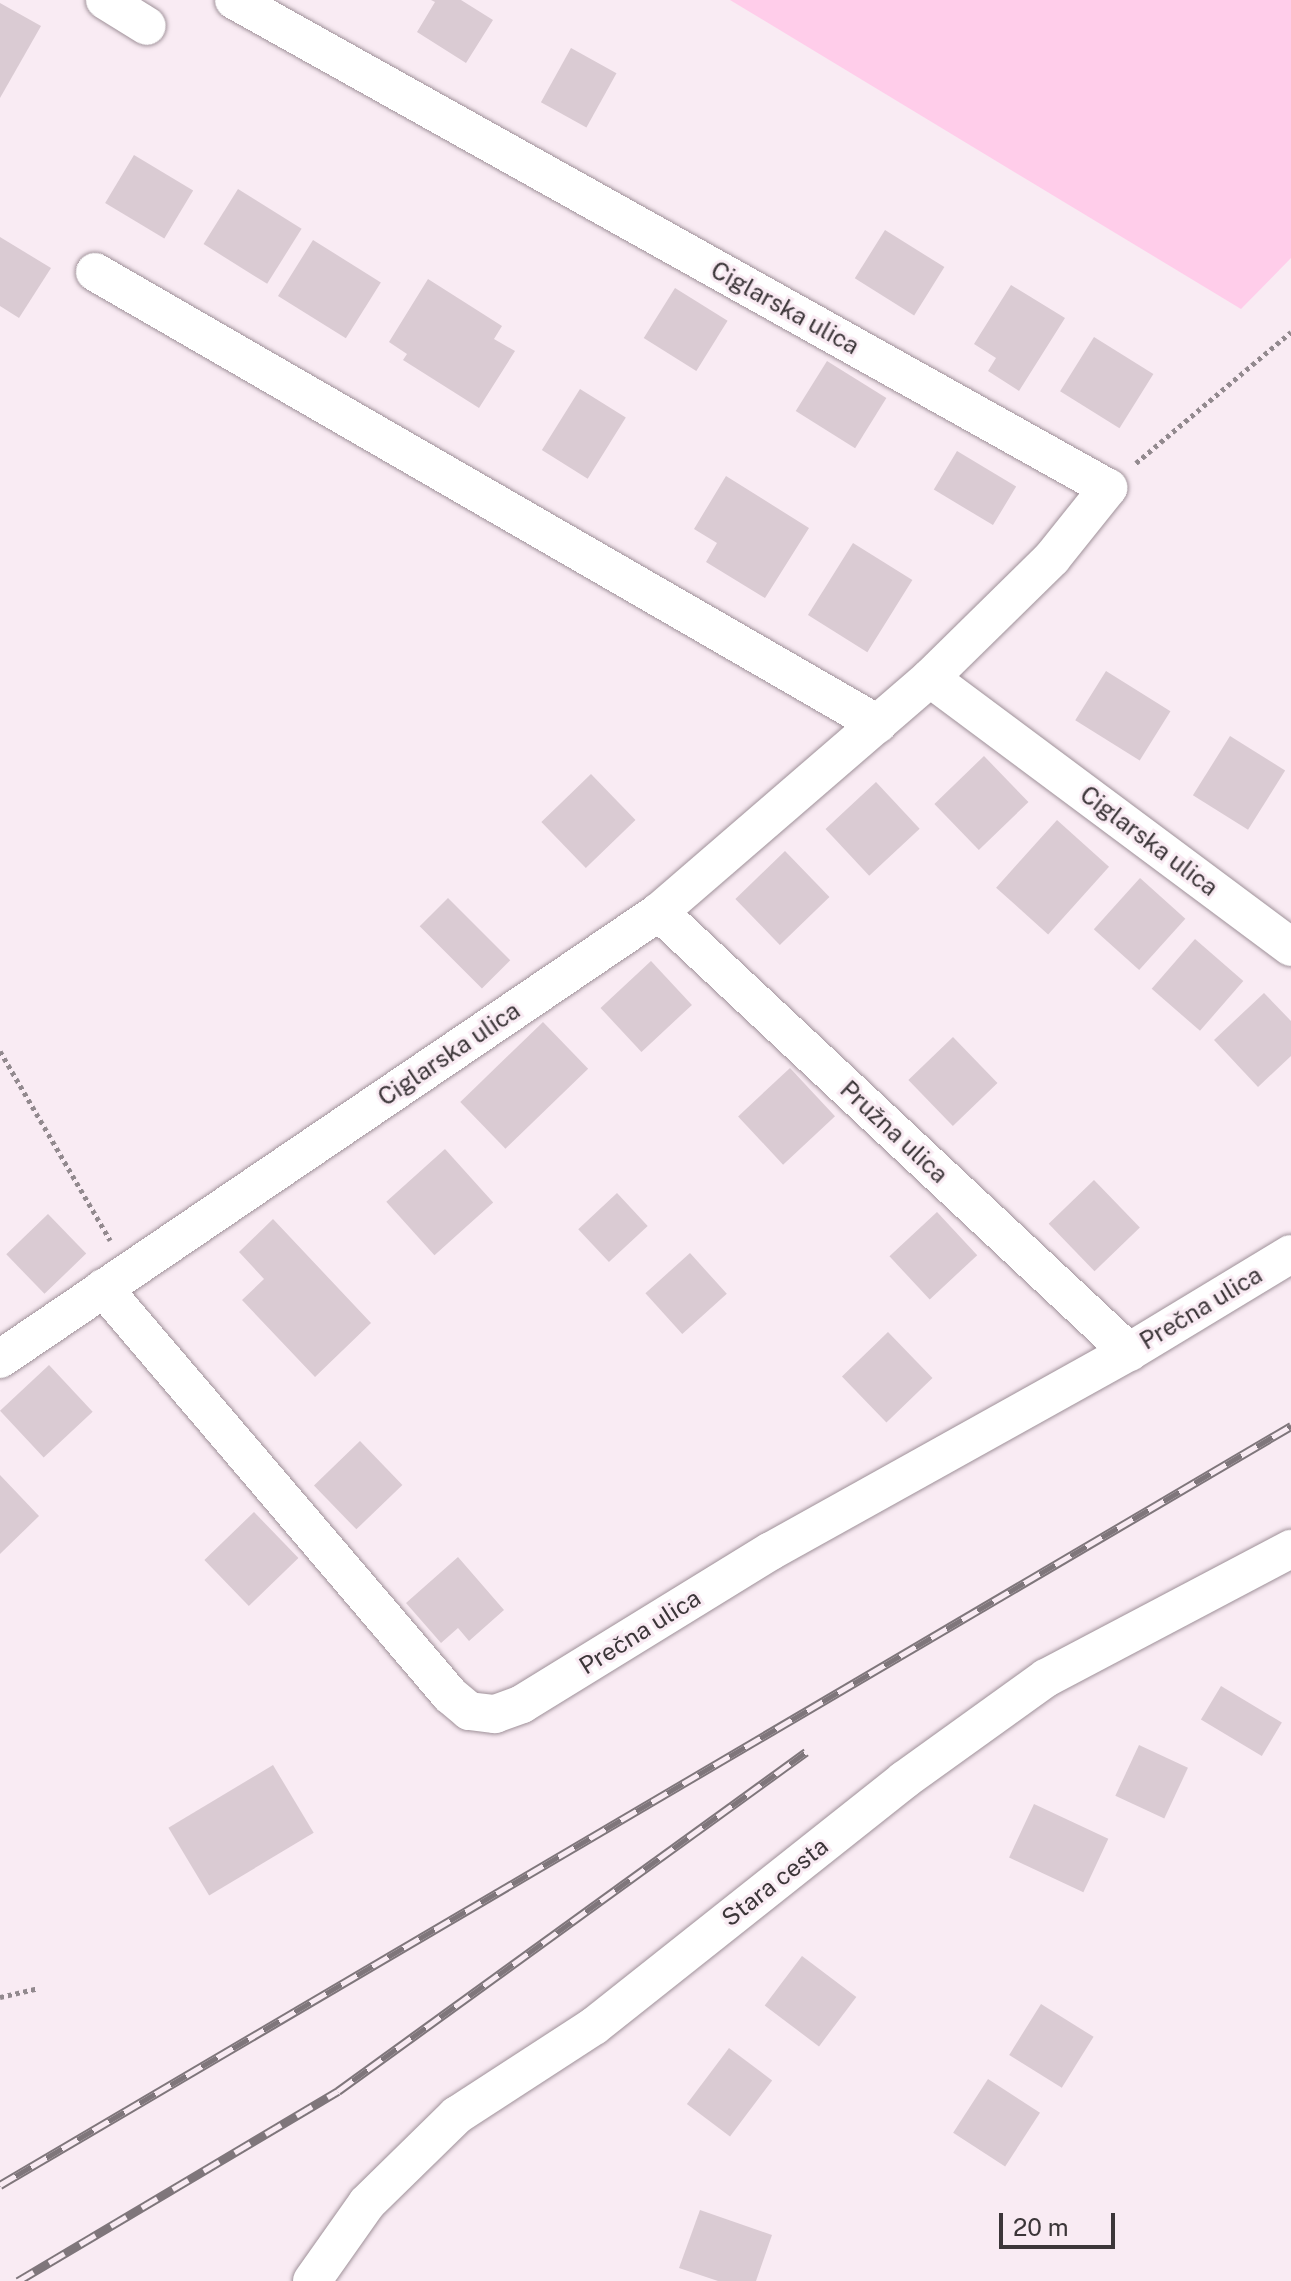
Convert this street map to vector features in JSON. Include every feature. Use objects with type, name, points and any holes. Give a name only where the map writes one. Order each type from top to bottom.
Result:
[{"type":"street","points":[[105,0],[147,26]]},
{"type":"street","name":"Ciglarska ulica","points":[[0,1359],[659,912],[930,678],[1052,558],[1108,488],[234,0]]},
{"type":"street","points":[[95,272],[878,724]]},
{"type":"street","name":"Ciglarska ulica","points":[[930,678],[1291,947]]},
{"type":"street","name":"Pružna ulica","points":[[659,912],[1129,1352]]},
{"type":"street","name":"Prečna ulica","points":[[116,1279],[450,1695],[469,1711],[495,1714],[562,1681],[771,1551],[1129,1352],[1291,1254]]},
{"type":"street","name":"Stara cesta","points":[[312,2281],[367,2203],[457,2115],[594,2026],[904,1780],[1046,1678],[1291,1549]]},
{"type":"path","points":[[1108,488],[1291,332]]},
{"type":"path","points":[[0,1051],[116,1279]]},
{"type":"path","points":[[0,1997],[38,1988]]},
{"type":"shaded area","points":[[730,0],[1291,0],[1291,258],[1241,309]]},
{"type":"building","points":[[431,0],[461,0],[493,20],[466,63],[417,32],[435,2]]},
{"type":"building","points":[[0,3],[41,26],[0,98]]},
{"type":"building","points":[[571,48],[616,73],[586,127],[541,102]]},
{"type":"building","points":[[134,155],[193,191],[164,239],[105,203]]},
{"type":"building","points":[[238,189],[302,229],[267,284],[204,244]]},
{"type":"building","points":[[885,230],[944,267],[914,315],[855,278]]},
{"type":"building","points":[[0,237],[51,268],[19,318],[0,306]]},
{"type":"building","points":[[313,240],[381,282],[346,338],[278,296]]},
{"type":"building","points":[[428,279],[502,326],[494,339],[515,351],[479,408],[403,360],[407,354],[389,342]]},
{"type":"building","points":[[1011,285],[1065,318],[1019,391],[988,371],[996,358],[974,344]]},
{"type":"building","points":[[675,288],[728,321],[696,371],[644,338]]},
{"type":"building","points":[[1094,337],[1153,374],[1119,428],[1060,391]]},
{"type":"building","points":[[827,361],[886,398],[855,448],[796,411]]},
{"type":"building","points":[[580,389],[626,418],[588,479],[542,450]]},
{"type":"building","points":[[957,451],[1016,487],[993,525],[934,490]]},
{"type":"building","points":[[726,476],[809,528],[765,598],[706,562],[717,543],[694,529]]},
{"type":"building","points":[[853,543],[912,580],[867,652],[808,615]]},
{"type":"building","points":[[1106,671],[1170,711],[1140,760],[1075,720]]},
{"type":"building","points":[[1230,736],[1285,770],[1248,830],[1193,795]]},
{"type":"building","points":[[984,756],[1028,802],[979,850],[934,804]]},
{"type":"building","points":[[591,774],[635,820],[586,868],[541,822]]},
{"type":"building","points":[[876,782],[920,829],[869,876],[826,829]]},
{"type":"building","points":[[1057,820],[1109,867],[1048,934],[996,888]]},
{"type":"building","points":[[785,851],[829,897],[780,945],[735,899]]},
{"type":"building","points":[[1140,878],[1185,919],[1139,970],[1094,929]]},
{"type":"building","points":[[448,898],[510,960],[482,989],[420,926]]},
{"type":"building","points":[[1195,939],[1243,981],[1200,1031],[1152,989]]},
{"type":"building","points":[[651,961],[692,1005],[641,1052],[601,1008]]},
{"type":"building","points":[[1264,993],[1291,1021],[1291,1056],[1258,1087],[1214,1040]]},
{"type":"building","points":[[543,1022],[588,1069],[505,1149],[460,1102]]},
{"type":"building","points":[[953,1037],[997,1083],[953,1126],[908,1080]]},
{"type":"building","points":[[790,1068],[835,1116],[783,1165],[738,1116]]},
{"type":"building","points":[[445,1149],[493,1203],[434,1255],[386,1202]]},
{"type":"building","points":[[1094,1180],[1140,1227],[1095,1271],[1049,1224]]},
{"type":"building","points":[[617,1193],[648,1226],[609,1262],[578,1229]]},
{"type":"building","points":[[937,1212],[977,1255],[930,1299],[889,1256]]},
{"type":"building","points":[[48,1214],[86,1254],[44,1294],[6,1254]]},
{"type":"building","points":[[273,1219],[371,1323],[315,1377],[242,1300],[264,1279],[239,1252]]},
{"type":"building","points":[[690,1253],[727,1294],[682,1334],[645,1293]]},
{"type":"building","points":[[888,1332],[932,1378],[886,1422],[842,1376]]},
{"type":"building","points":[[49,1365],[93,1412],[44,1458],[0,1411]]},
{"type":"building","points":[[360,1441],[402,1485],[356,1529],[314,1485]]},
{"type":"building","points":[[0,1475],[39,1516],[0,1554]]},
{"type":"building","points":[[254,1512],[298,1558],[249,1606],[204,1560]]},
{"type":"building","points":[[458,1557],[504,1610],[469,1641],[458,1628],[441,1643],[406,1603]]},
{"type":"building","points":[[1221,1686],[1282,1723],[1262,1756],[1201,1719]]},
{"type":"building","points":[[1139,1745],[1188,1768],[1164,1819],[1115,1796]]},
{"type":"building","points":[[273,1765],[314,1833],[209,1896],[168,1828]]},
{"type":"building","points":[[1034,1804],[1108,1839],[1083,1892],[1009,1857]]},
{"type":"building","points":[[802,1956],[856,1997],[819,2046],[765,2006]]},
{"type":"building","points":[[1041,2004],[1094,2037],[1062,2088],[1009,2055]]},
{"type":"building","points":[[729,2048],[772,2080],[730,2136],[687,2104]]},
{"type":"building","points":[[988,2079],[1040,2113],[1005,2166],[953,2133]]},
{"type":"building","points":[[700,2210],[772,2235],[756,2281],[718,2281],[679,2268]]},
{"type":"railway","points":[[0,2185],[1291,1426]]},
{"type":"railway","points":[[18,2281],[338,2091],[806,1752]]}]
